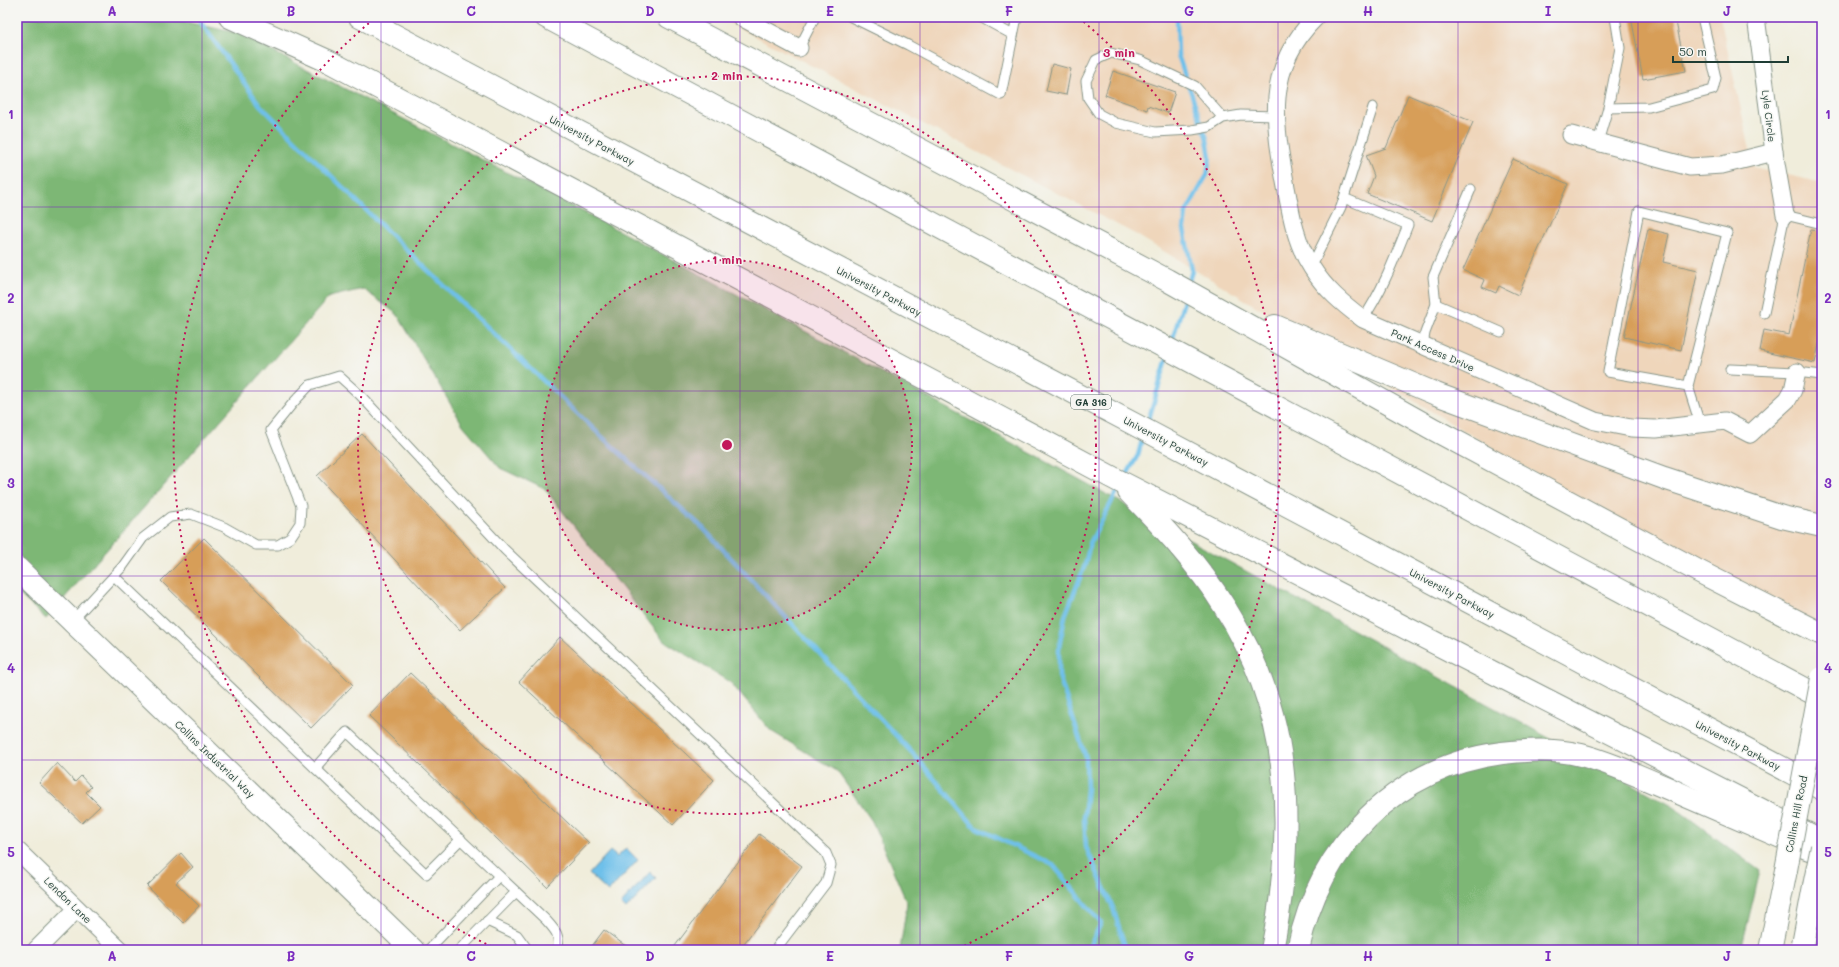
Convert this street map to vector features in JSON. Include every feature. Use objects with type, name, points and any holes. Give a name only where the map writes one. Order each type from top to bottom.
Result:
[{"type":"main road","points":[[230,17],[330,62],[1117,480],[1822,841]]},
{"type":"main road","name":"University Parkway","points":[[360,17],[1149,432],[1822,789]]},
{"type":"main road","points":[[546,17],[1822,698]]},
{"type":"main road","points":[[669,17],[1167,280],[1433,429],[1700,572],[1822,634]]},
{"type":"main road","points":[[1167,280],[1436,394],[1679,482],[1782,517],[1822,526]]},
{"type":"main road","points":[[1117,480],[1199,570],[1224,606],[1244,641],[1257,669],[1273,716],[1282,753],[1286,803],[1286,849],[1282,896],[1272,950]]},
{"type":"main road","name":"Collins Industrial Way","points":[[17,568],[413,950]]},
{"type":"main road","name":"Collins Hill Road","points":[[1770,950],[1822,678]]},
{"type":"main road","points":[[1298,950],[1302,929],[1317,888],[1340,849],[1358,826],[1382,804],[1405,787],[1434,772],[1454,764],[1488,755],[1517,751],[1545,751],[1580,755],[1614,766],[1822,855]]},
{"type":"main road","points":[[1802,950],[1822,847]]},
{"type":"street","points":[[741,17],[798,48]]},
{"type":"street","name":"Park Access Drive","points":[[1316,17],[1295,42],[1279,80],[1275,116],[1278,142],[1293,223],[1300,245],[1311,267],[1333,295],[1363,319],[1595,421],[1625,427],[1656,429],[1725,421],[1750,434],[1788,399],[1793,390],[1797,372]]},
{"type":"street","name":"Lyle Circle","points":[[1756,17],[1774,152],[1785,215]]},
{"type":"street","points":[[1571,135],[1690,167],[1722,165],[1774,152]]},
{"type":"street","name":"Lendon Lane","points":[[17,850],[120,950]]},
{"type":"street","points":[[36,950],[77,909]]},
{"type":"lane","points":[[798,48],[815,17]]},
{"type":"lane","points":[[851,17],[908,45],[1001,95],[1017,17]]},
{"type":"lane","points":[[980,17],[1013,36]]},
{"type":"lane","points":[[1598,142],[1608,108],[1620,48],[1615,17]]},
{"type":"lane","points":[[1608,108],[1649,107],[1713,90],[1716,78],[1702,17]]},
{"type":"lane","points":[[1223,118],[1195,86],[1140,60],[1111,53],[1096,60],[1086,81],[1088,98],[1098,114],[1116,123],[1155,132],[1192,130],[1209,127],[1223,118],[1241,115],[1275,116]]},
{"type":"lane","points":[[1311,267],[1322,247],[1344,198],[1374,107]]},
{"type":"lane","points":[[1423,345],[1436,304],[1433,277],[1471,189]]},
{"type":"lane","points":[[1344,198],[1408,225],[1391,268],[1372,306],[1363,319]]},
{"type":"lane","points":[[1688,386],[1608,372],[1639,211],[1727,233],[1688,386],[1700,424]]},
{"type":"lane","points":[[1764,313],[1785,215],[1822,224]]},
{"type":"lane","points":[[1436,304],[1501,332]]},
{"type":"lane","points":[[1730,369],[1797,372],[1822,375]]},
{"type":"lane","points":[[72,621],[114,576],[143,538],[170,517],[191,514],[224,526],[256,546],[278,545],[290,538],[300,523],[301,506],[271,430],[310,385],[339,376],[360,395],[505,550],[826,853],[831,865],[826,883],[775,950]]},
{"type":"lane","points":[[114,576],[426,874],[461,839]]},
{"type":"lane","points":[[315,768],[347,732],[555,930],[560,940],[558,950]]},
{"type":"lane","points":[[428,950],[499,876]]},
{"type":"lane","points":[[459,950],[516,892]]},
{"type":"lane","points":[[487,922],[517,935],[528,950]]},
{"type":"shaded area","points":[[718,17],[1720,17],[1754,167],[1822,183],[1822,645],[1135,234]]},
{"type":"green space","points":[[17,17],[163,17],[237,33],[599,220],[1086,483],[1674,807],[1760,871],[1741,950],[900,950],[907,903],[872,821],[837,771],[771,731],[731,683],[663,640],[545,489],[500,468],[463,425],[397,314],[363,289],[329,297],[46,619],[17,592]]},
{"type":"water","points":[[626,848],[638,860],[608,892],[589,874],[610,851],[617,857]]},
{"type":"water","points":[[650,872],[656,878],[626,909],[621,904]]},
{"type":"building","points":[[1631,17],[1675,17],[1686,71],[1643,79]]},
{"type":"building","points":[[1052,64],[1071,69],[1066,95],[1046,91]]},
{"type":"building","points":[[1113,71],[1175,92],[1168,113],[1148,106],[1147,110],[1105,95]]},
{"type":"building","points":[[1408,95],[1473,122],[1432,221],[1367,194],[1374,176],[1366,155],[1386,148]]},
{"type":"building","points":[[1513,159],[1568,184],[1518,295],[1499,286],[1496,293],[1482,287],[1485,280],[1463,270]]},
{"type":"building","points":[[1648,229],[1669,234],[1663,262],[1698,270],[1681,350],[1624,337]]},
{"type":"building","points":[[1811,229],[1822,231],[1822,330],[1815,363],[1760,351],[1764,330],[1789,335]]},
{"type":"building","points":[[362,434],[505,588],[460,630],[317,476]]},
{"type":"building","points":[[204,538],[353,685],[311,728],[161,581]]},
{"type":"building","points":[[560,637],[714,780],[673,825],[519,682]]},
{"type":"building","points":[[410,673],[589,843],[547,887],[369,716]]},
{"type":"building","points":[[57,763],[75,782],[81,776],[91,787],[86,792],[100,806],[82,823],[39,783]]},
{"type":"building","points":[[759,834],[802,866],[739,950],[672,950]]},
{"type":"building","points":[[181,853],[193,867],[176,883],[199,906],[183,923],[147,886]]},
{"type":"building","points":[[604,930],[631,950],[589,950]]},
{"type":"waterway","points":[[197,17],[260,105],[386,230],[600,435],[703,528],[915,756],[975,827],[1053,865],[1101,923],[1088,950]]},
{"type":"waterway","points":[[1177,17],[1178,55],[1207,139],[1210,157],[1207,175],[1186,212],[1184,229],[1192,270],[1188,285]]},
{"type":"waterway","points":[[1171,344],[1185,298]]},
{"type":"waterway","points":[[1147,425],[1168,355]]},
{"type":"waterway","points":[[1125,478],[1138,455],[1143,436]]},
{"type":"waterway","points":[[1119,488],[1090,543],[1085,565],[1065,616],[1059,647],[1059,676],[1086,758],[1087,789],[1084,818],[1086,847],[1113,908],[1126,950]]}]
